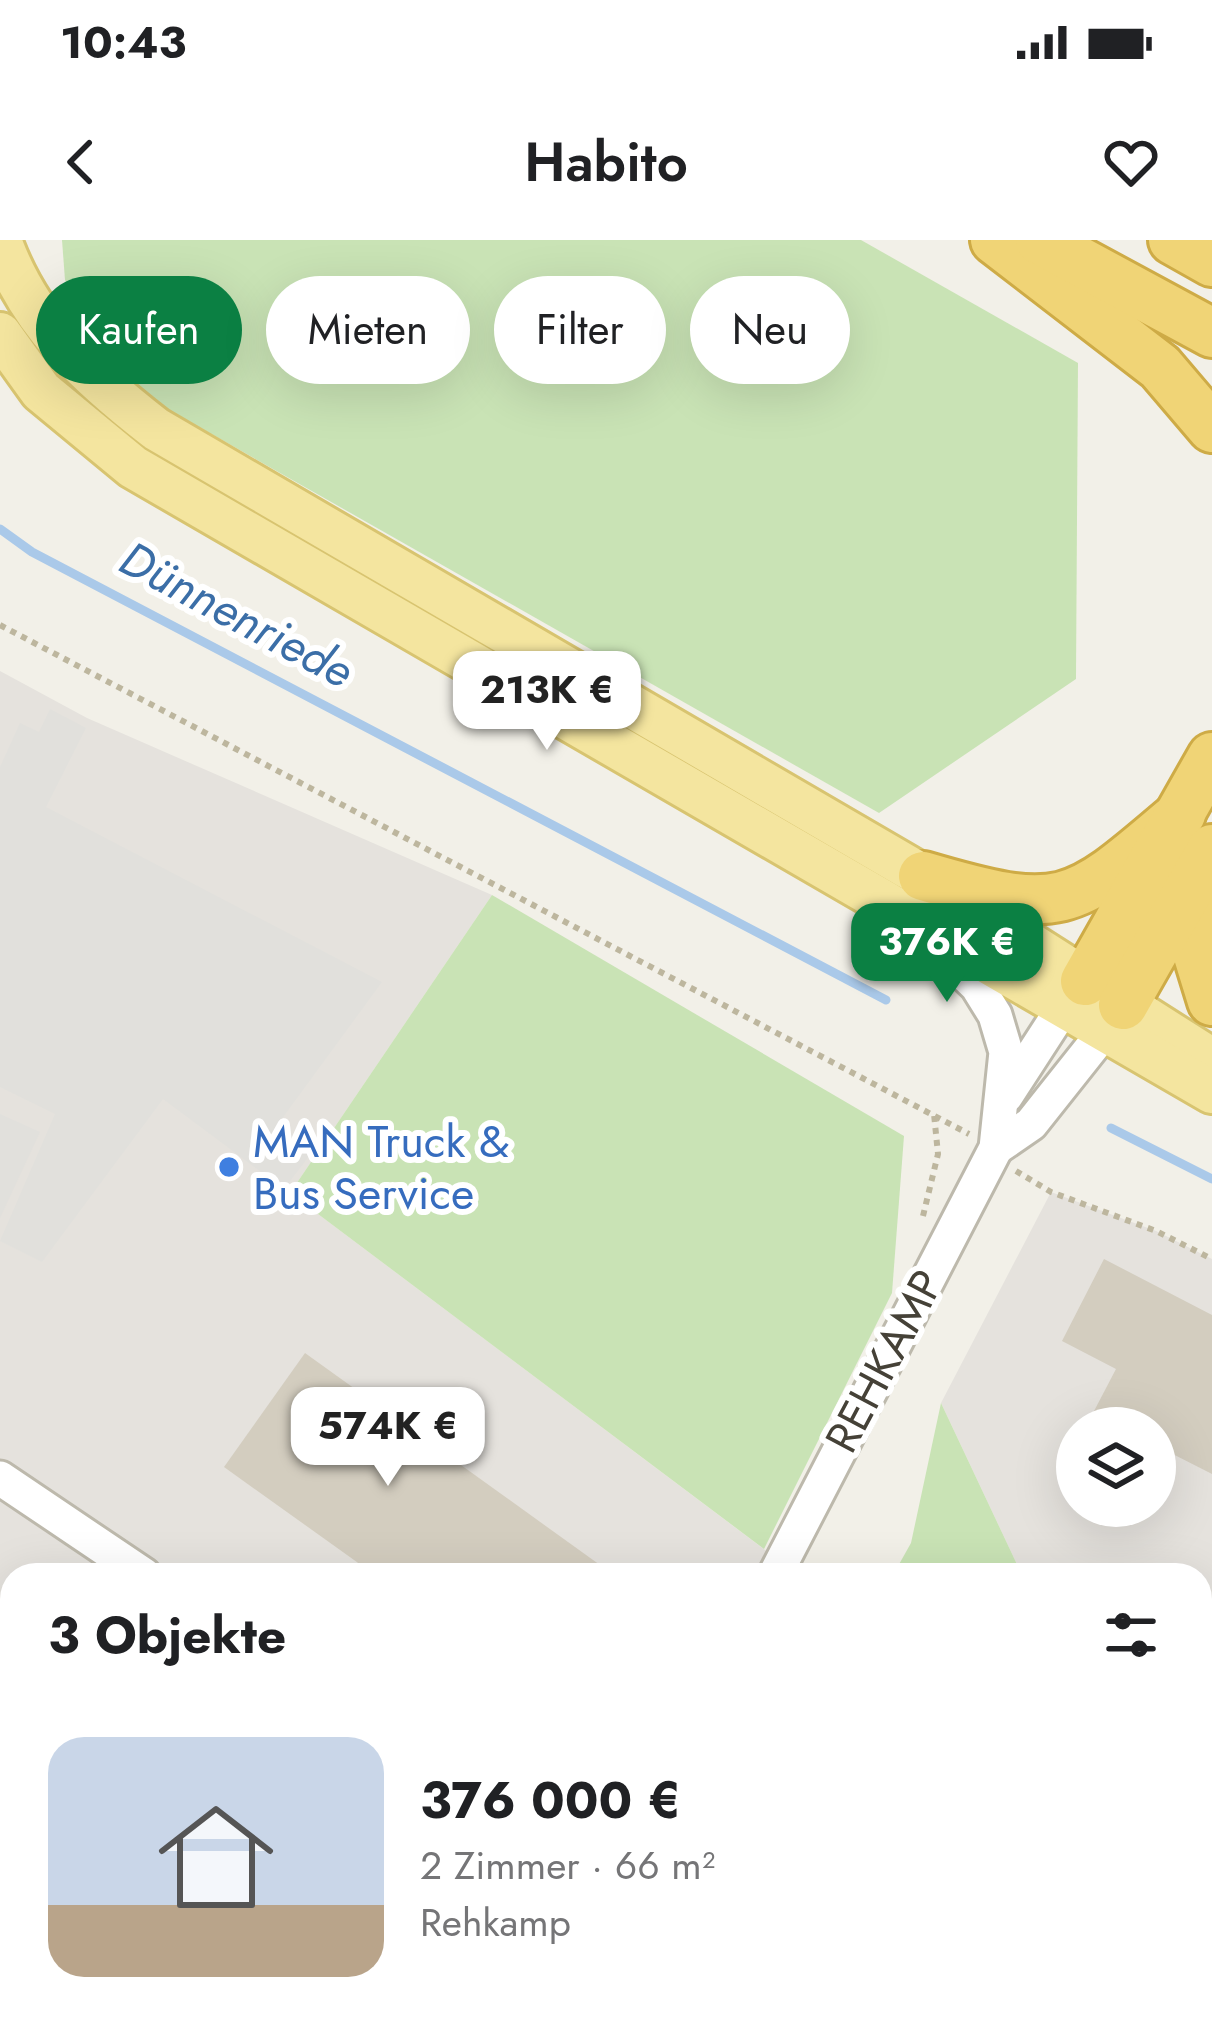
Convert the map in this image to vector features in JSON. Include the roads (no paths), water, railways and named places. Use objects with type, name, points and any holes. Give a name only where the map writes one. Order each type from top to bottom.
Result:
[{"type":"highway","points":[[995,240],[1160,367],[1212,428]]},
{"type":"highway","points":[[1040,240],[1212,333]]},
{"type":"highway","points":[[1173,240],[1212,262]]},
{"type":"highway","points":[[1212,757],[1196,847],[1196,949],[1212,1001]]},
{"type":"highway","points":[[912,893],[1048,901],[1076,895],[1196,847]]},
{"type":"highway","points":[[1094,1007],[1196,847]]},
{"type":"highway","points":[[1094,1007],[1196,847]]},
{"type":"main road","points":[[0,240],[20,287],[47,330],[76,362],[156,430],[1094,1007],[1212,1093]]},
{"type":"main road","points":[[0,334],[41,391],[133,467],[912,893]]},
{"type":"main road","points":[[1094,1007],[1212,1060]]},
{"type":"street","name":"REHKAMP","points":[[781,1563],[996,1148],[1005,1098],[1006,1052],[995,1015],[912,893]]},
{"type":"street","name":"REHKAMP","points":[[1005,1098],[1094,1007]]},
{"type":"street","name":"REHKAMP","points":[[996,1148],[1031,1124],[1094,1007]]},
{"type":"street","points":[[0,1478],[126,1563]]},
{"type":"waterway","name":"Dünnenriede","points":[[0,529],[32,552],[886,1000]]},
{"type":"waterway","name":"Dünnenriede","points":[[1111,1128],[1212,1179]]},
{"type":"place","name":"MAN Truck & Bus Service","points":[[229,1167]]}]
